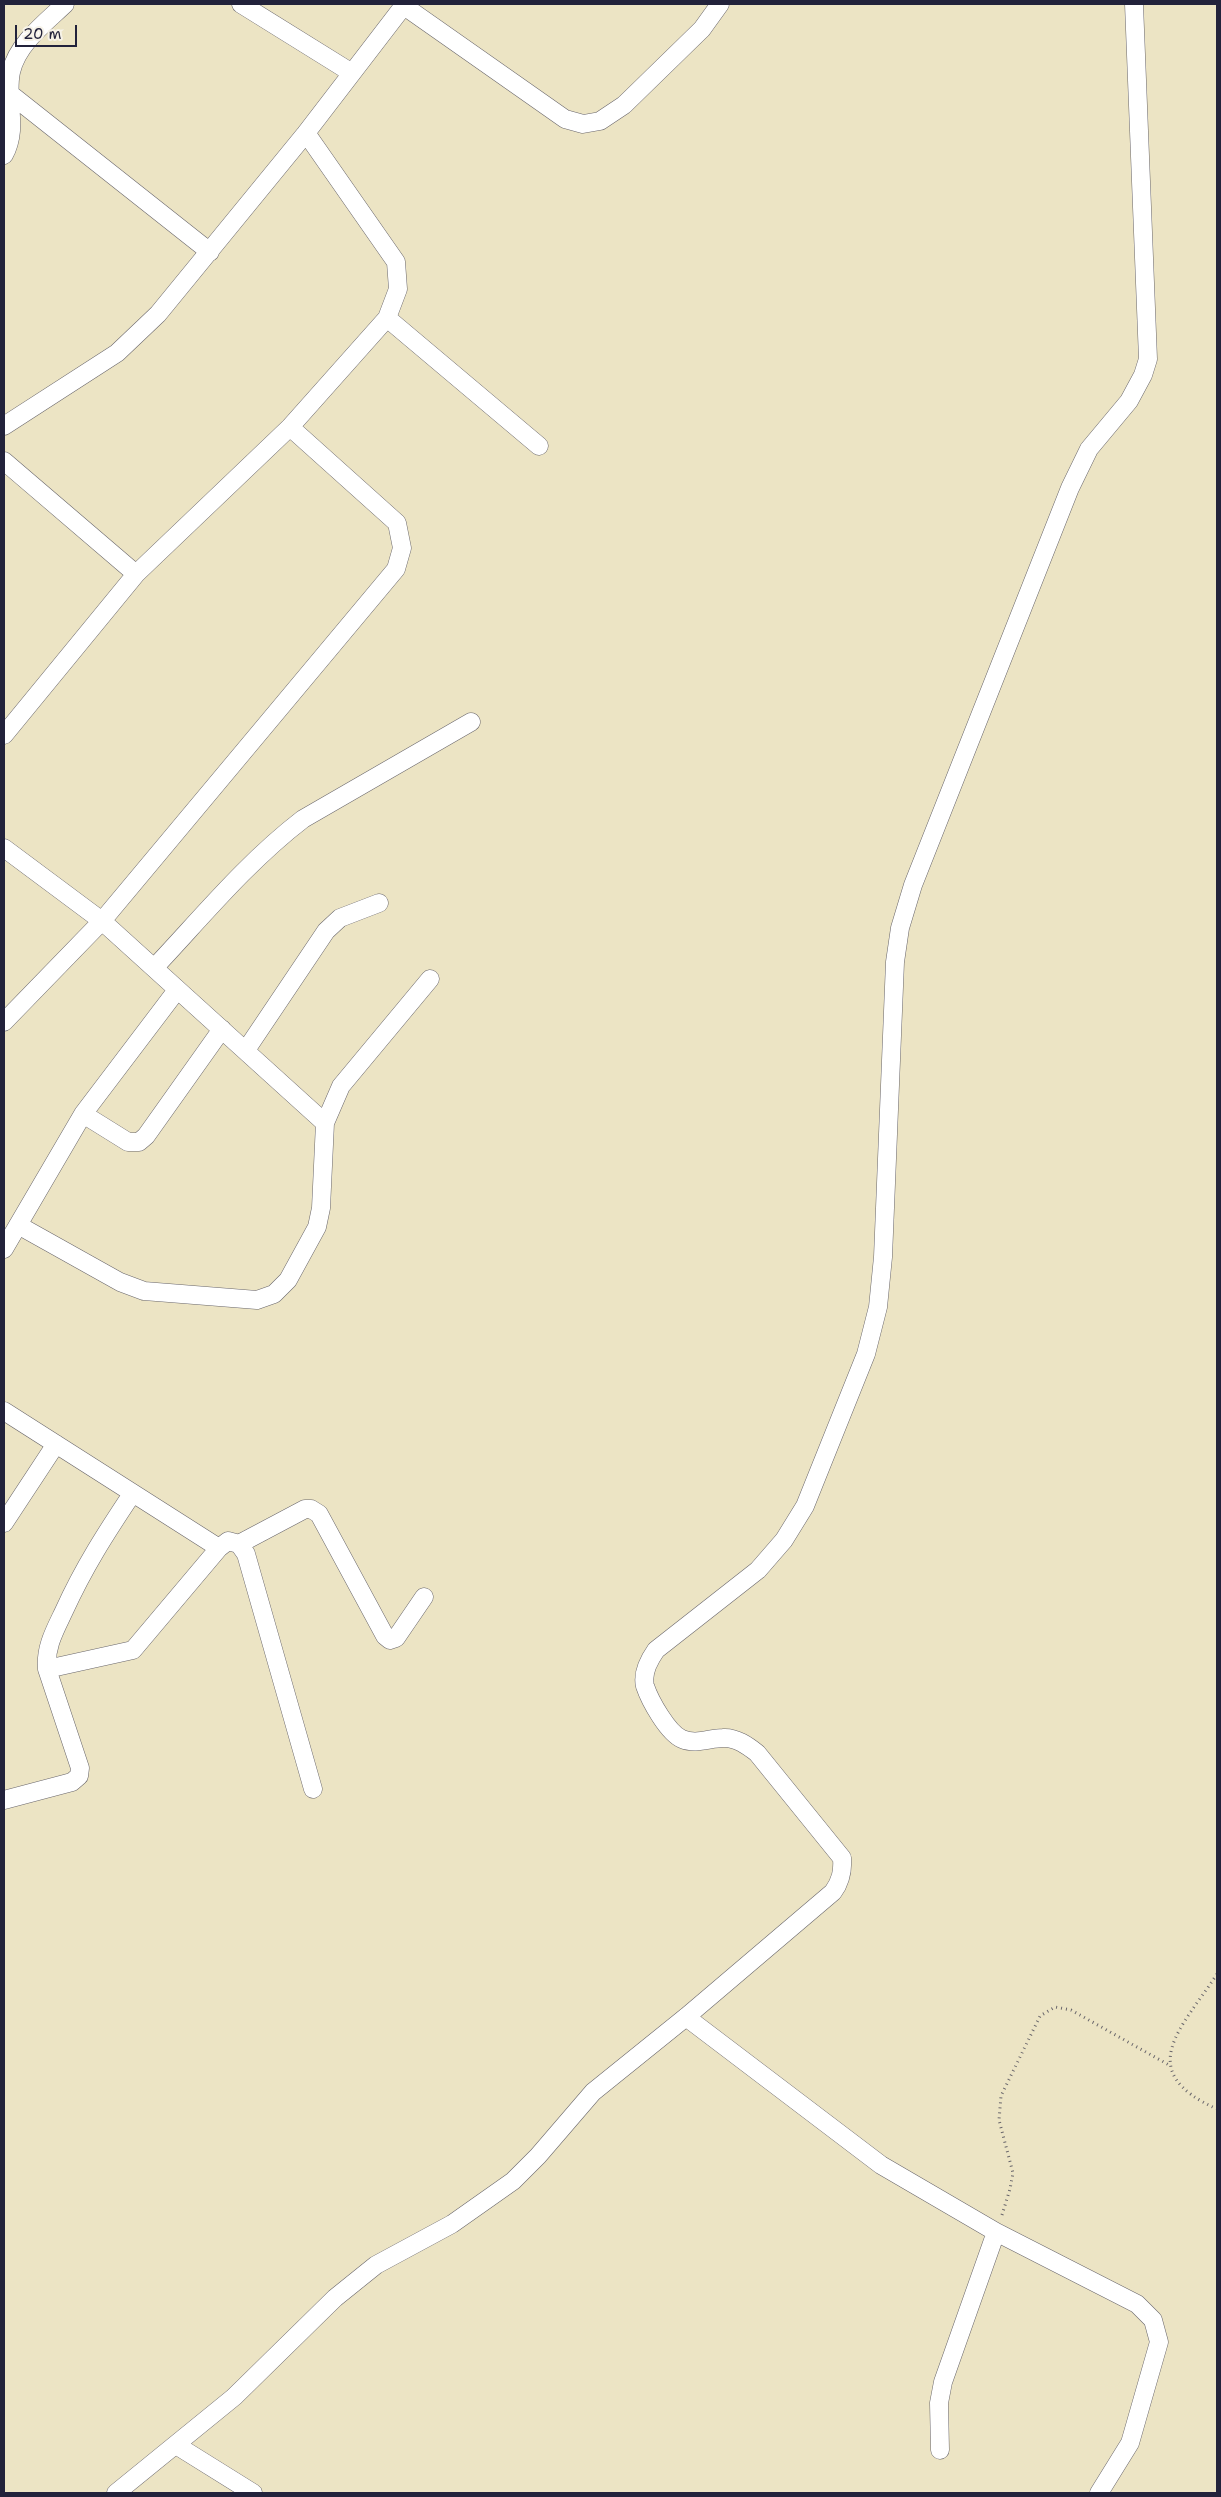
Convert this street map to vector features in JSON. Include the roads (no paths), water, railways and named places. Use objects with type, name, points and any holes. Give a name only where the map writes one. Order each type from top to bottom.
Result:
[{"type":"street","points":[[4,155],[13,121],[9,93],[11,71],[25,44],[65,4]]},
{"type":"street","points":[[241,4],[352,73]]},
{"type":"street","points":[[4,426],[117,353],[158,314],[306,133],[405,5],[565,119],[583,124],[600,122],[624,105],[702,29],[720,4]]},
{"type":"street","points":[[116,2493],[234,2397],[335,2298],[376,2265],[452,2224],[513,2180],[538,2156],[593,2092],[686,2017],[833,1892],[842,1876],[842,1858],[758,1753],[744,1743],[725,1737],[701,1742],[682,1739],[668,1728],[645,1686],[645,1676],[650,1658],[656,1650],[758,1570],[784,1540],[805,1506],[866,1354],[878,1307],[883,1257],[894,962],[900,928],[913,885],[1070,488],[1089,449],[1130,401],[1143,375],[1148,359],[1134,4]]},
{"type":"street","points":[[9,93],[210,252]]},
{"type":"street","points":[[4,735],[136,574],[290,427],[388,318],[398,289],[396,262],[306,133]]},
{"type":"street","points":[[388,318],[539,446]]},
{"type":"street","points":[[4,1022],[102,921],[396,569],[402,548],[397,523],[290,427]]},
{"type":"street","points":[[4,461],[136,574]]},
{"type":"street","points":[[154,968],[261,854],[283,834],[303,819],[471,722]]},
{"type":"street","points":[[4,848],[102,921],[325,1123]]},
{"type":"street","points":[[246,1050],[326,931],[340,918],[379,903]]},
{"type":"street","points":[[18,1225],[120,1282],[144,1291],[257,1300],[274,1294],[288,1280],[316,1227],[321,1208],[325,1123],[341,1086],[430,979]]},
{"type":"street","points":[[4,1249],[83,1114],[177,990]]},
{"type":"street","points":[[83,1114],[128,1142],[139,1142],[146,1136],[222,1029]]},
{"type":"street","points":[[4,1411],[219,1548]]},
{"type":"street","points":[[4,1523],[56,1444]]},
{"type":"street","points":[[4,1800],[72,1782],[79,1776],[80,1768],[47,1669],[46,1656],[50,1641],[83,1570],[132,1494]]},
{"type":"street","points":[[239,1544],[305,1509],[311,1509],[319,1514],[385,1636],[390,1640],[396,1638],[424,1597]]},
{"type":"street","points":[[47,1669],[133,1650],[219,1548],[228,1541],[239,1544],[246,1554],[313,1789]]},
{"type":"street","points":[[686,2017],[881,2165],[996,2232],[1137,2304],[1153,2320],[1159,2342],[1142,2408],[1130,2443],[1099,2493]]},
{"type":"street","points":[[940,2450],[939,2403],[943,2382],[996,2232]]},
{"type":"street","points":[[176,2445],[253,2493]]}]
